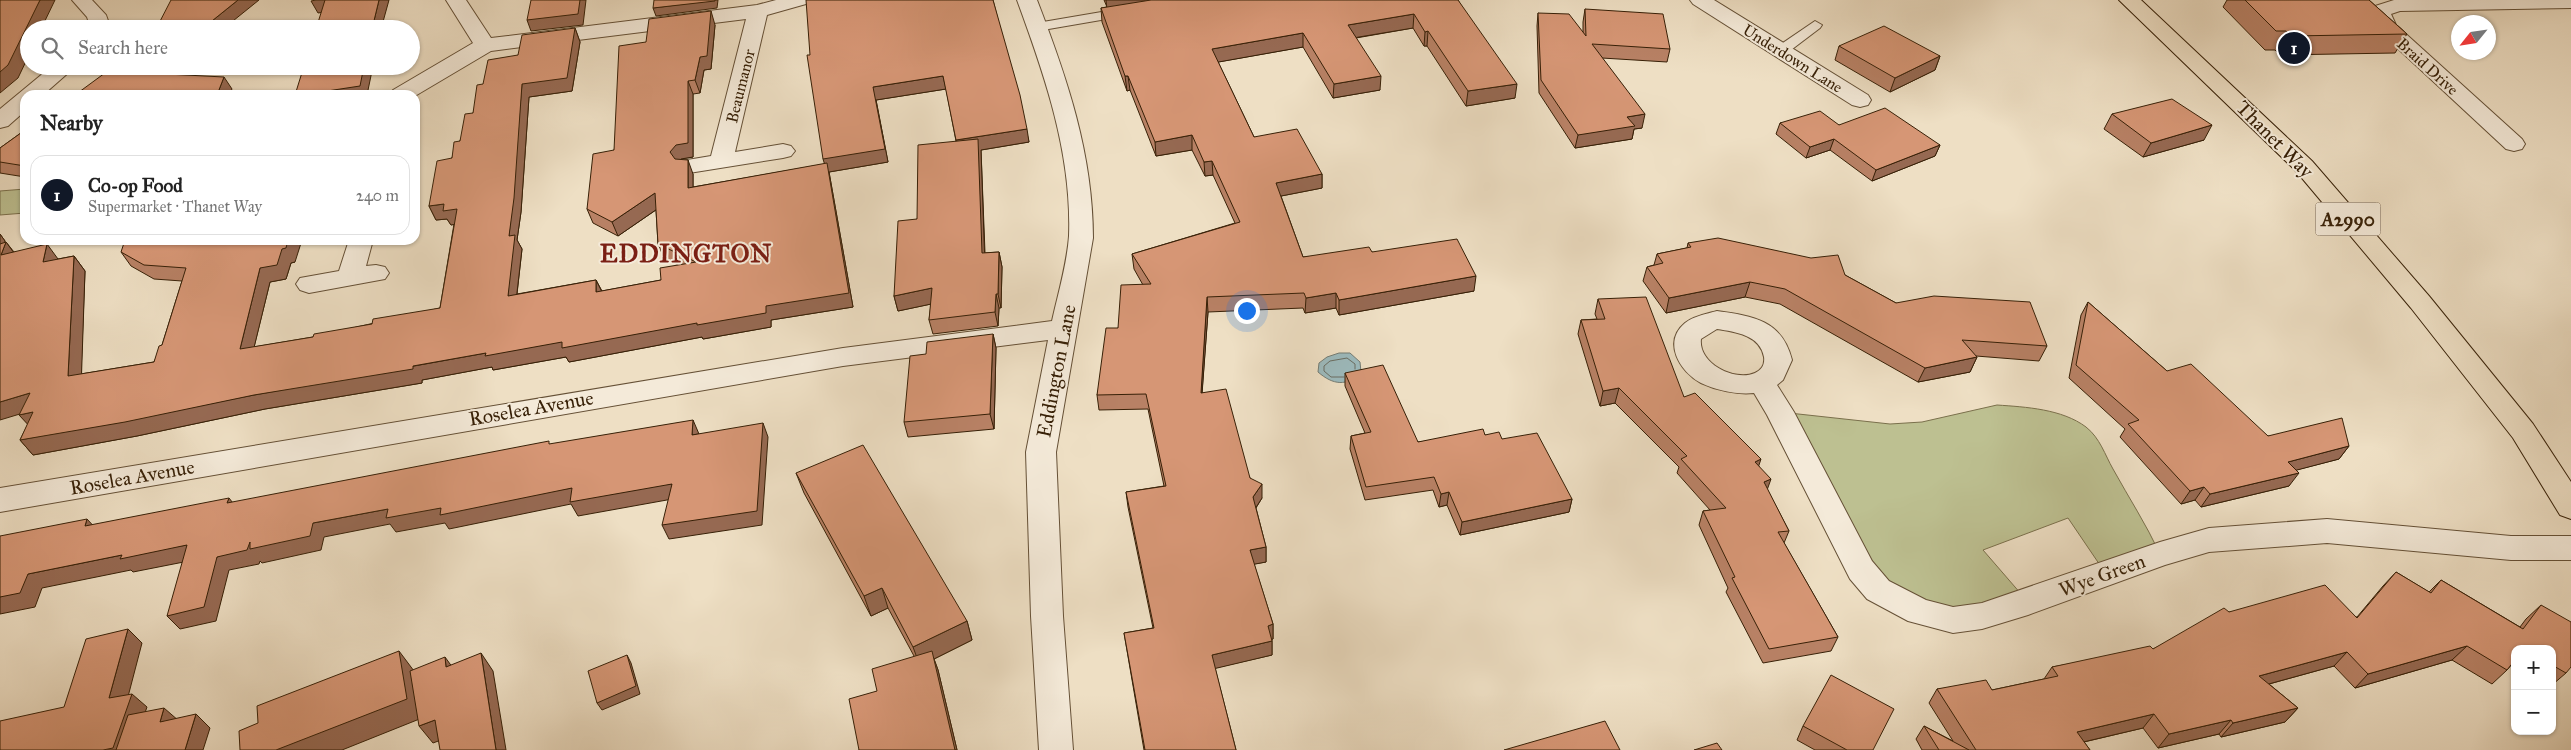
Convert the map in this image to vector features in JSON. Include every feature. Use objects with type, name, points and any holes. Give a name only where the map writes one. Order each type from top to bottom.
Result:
[{"type":"main road","name":"Thanet Way","points":[[2128,0],[2304,166],[2420,302],[2523,431],[2571,507]]},
{"type":"main road","name":"Thanet Way","points":[[2523,431],[2571,473]]},
{"type":"street","points":[[456,0],[485,45]]},
{"type":"street","points":[[409,90],[485,45],[758,12],[799,0]]},
{"type":"street","name":"Eddington Lane","points":[[1027,0],[1066,115],[1078,170],[1082,210],[1081,238],[1041,452],[1047,616],[1056,750]]},
{"type":"street","name":"Underdown Lane","points":[[1700,0],[1860,100]]},
{"type":"street","points":[[81,1],[96,15],[97,20]]},
{"type":"street","name":"Braid Drive","points":[[2514,144],[2387,28],[2380,11],[2398,6],[2571,2]]},
{"type":"street","name":"Beaumanor","points":[[721,161],[758,12]]},
{"type":"street","points":[[36,90],[54,75]]},
{"type":"street","points":[[0,120],[20,103]]},
{"type":"street","points":[[689,166],[783,151]]},
{"type":"street","points":[[350,277],[360,245]]},
{"type":"street","points":[[308,284],[376,273]]},
{"type":"street","name":"Roselea Avenue","points":[[0,500],[843,356],[1065,329]]},
{"type":"street","name":"Wye Green","points":[[1762,382],[1780,412],[1861,570],[1878,590],[1919,612],[1942,619],[1982,616],[2028,602],[2160,554],[2208,540],[2327,531],[2511,548],[2571,548]]},
{"type":"lane","points":[[1037,27],[1142,9]]},
{"type":"lane","points":[[1782,50],[1815,24]]},
{"type":"green space","points":[[20,189],[20,213],[0,215],[0,191]]},
{"type":"green space","points":[[1997,405],[2032,408],[2066,416],[2091,431],[2102,447],[2160,554],[2106,574],[2068,518],[1983,550],[2028,602],[1982,616],[1878,590],[1780,412],[1890,424],[1922,422]]},
{"type":"water","points":[[1339,353],[1350,353],[1360,362],[1361,372],[1356,377],[1345,382],[1329,380],[1318,372],[1319,363],[1327,357]]},
{"type":"building","points":[[0,0],[40,0],[30,20],[20,20],[20,41],[8,65],[0,72]]},
{"type":"building","points":[[171,0],[238,0],[213,20],[161,20]]},
{"type":"building","points":[[325,0],[379,0],[374,20],[319,20]]},
{"type":"building","points":[[531,0],[580,0],[578,14],[527,20]]},
{"type":"building","points":[[654,0],[715,0],[715,1],[653,8]]},
{"type":"building","points":[[806,0],[993,0],[1020,95],[1027,129],[956,140],[943,76],[873,87],[885,149],[823,159],[807,55],[810,55]]},
{"type":"building","points":[[1151,0],[1458,0],[1517,84],[1468,91],[1428,31],[1425,32],[1414,14],[1348,25],[1381,76],[1334,84],[1303,33],[1212,49],[1254,137],[1297,129],[1322,174],[1276,183],[1303,257],[1369,247],[1372,252],[1457,239],[1476,276],[1339,300],[1336,293],[1306,298],[1304,293],[1207,297],[1201,393],[1226,389],[1250,478],[1262,484],[1253,497],[1266,547],[1250,550],[1273,624],[1268,626],[1272,641],[1212,655],[1236,750],[1145,750],[1124,633],[1154,628],[1126,492],[1166,486],[1146,394],[1097,395],[1106,328],[1118,328],[1121,285],[1151,284],[1132,254],[1240,222],[1212,161],[1204,162],[1192,135],[1155,142],[1128,76],[1125,76],[1101,8]]},
{"type":"building","points":[[2245,0],[2369,0],[2407,34],[2291,36],[2286,31],[2276,31]]},
{"type":"building","points":[[1585,9],[1663,14],[1670,49],[1592,44],[1645,114],[1627,117],[1635,126],[1578,135],[1541,80],[1538,13],[1569,14],[1586,36]]},
{"type":"building","points":[[711,11],[707,56],[700,57],[695,80],[688,81],[688,143],[676,145],[670,152],[675,159],[688,160],[688,188],[827,163],[849,293],[766,306],[766,313],[697,325],[697,323],[562,348],[562,342],[485,356],[486,353],[413,366],[413,369],[254,395],[125,422],[20,440],[33,412],[19,415],[30,393],[0,402],[0,244],[6,242],[1,255],[47,245],[43,262],[74,256],[68,376],[154,362],[159,346],[162,345],[186,268],[144,265],[121,252],[123,245],[287,245],[286,248],[282,249],[277,265],[260,268],[240,349],[313,337],[314,334],[372,324],[373,319],[440,308],[457,209],[443,211],[444,204],[429,206],[437,161],[452,158],[454,142],[460,141],[465,114],[473,113],[477,85],[483,84],[488,60],[518,55],[522,35],[575,28],[567,78],[522,84],[514,198],[509,236],[515,235],[508,296],[596,280],[596,292],[661,280],[660,268],[696,262],[658,244],[655,193],[612,222],[587,209],[593,154],[614,150],[619,46],[646,42],[649,19]]},
{"type":"building","points":[[1884,26],[1940,56],[1895,78],[1839,46]]},
{"type":"building","points":[[102,75],[224,77],[219,90],[82,90]]},
{"type":"building","points":[[301,75],[362,75],[360,86],[334,90],[297,90]]},
{"type":"building","points":[[2172,99],[2212,125],[2151,143],[2112,114]]},
{"type":"building","points":[[1885,108],[1940,145],[1876,170],[1834,139],[1810,147],[1780,123],[1820,111],[1839,125]]},
{"type":"building","points":[[20,134],[20,165],[0,162],[0,148]]},
{"type":"building","points":[[978,139],[982,253],[999,252],[998,294],[996,294],[995,312],[929,320],[932,288],[894,296],[898,221],[917,219],[918,145]]},
{"type":"building","points":[[1718,238],[1811,258],[1838,255],[1845,275],[1896,303],[1934,296],[2030,302],[2047,346],[1962,340],[1977,357],[1925,368],[1785,289],[1750,282],[1669,298],[1647,267],[1663,263],[1657,254],[1691,247],[1688,243]]},
{"type":"building","points":[[1646,297],[1684,397],[1695,393],[1761,459],[1755,462],[1771,479],[1764,482],[1789,531],[1778,532],[1838,637],[1769,649],[1732,578],[1735,577],[1703,511],[1726,508],[1681,459],[1687,456],[1619,388],[1603,391],[1581,320],[1605,319],[1598,299]]},
{"type":"building","points":[[2088,302],[2167,371],[2191,364],[2268,436],[2342,418],[2349,446],[2288,462],[2299,473],[2210,494],[2204,487],[2190,491],[2128,424],[2139,420],[2076,365]]},
{"type":"building","points":[[993,334],[990,414],[904,422],[910,356],[926,354],[927,342]]},
{"type":"building","points":[[1383,365],[1418,442],[1483,429],[1485,435],[1499,432],[1502,439],[1537,433],[1572,499],[1462,522],[1449,492],[1441,494],[1434,477],[1366,487],[1351,436],[1371,432],[1345,373]]},
{"type":"building","points":[[693,420],[692,435],[763,423],[757,511],[662,525],[672,484],[570,502],[572,488],[440,515],[441,508],[386,518],[388,509],[313,523],[310,536],[250,549],[250,542],[247,550],[217,557],[204,607],[167,616],[187,545],[120,559],[122,555],[28,574],[20,593],[0,597],[0,536],[87,519],[85,526],[229,498],[227,503],[549,441],[549,444]]},
{"type":"building","points":[[863,445],[967,621],[913,647],[882,588],[864,596],[796,473]]},
{"type":"building","points":[[2396,572],[2431,593],[2441,580],[2523,629],[2541,605],[2571,622],[2571,667],[2566,673],[2556,667],[2556,645],[2511,645],[2511,665],[2507,670],[2467,646],[2368,674],[2347,652],[2259,676],[2298,708],[2233,723],[2231,720],[2169,734],[2154,714],[2077,732],[2090,750],[1976,750],[1937,689],[1986,680],[1992,690],[2058,676],[2052,667],[2150,646],[2153,649],[2224,608],[2229,612],[2325,585],[2357,618]]},
{"type":"building","points":[[128,629],[109,698],[132,694],[113,748],[103,750],[0,750],[0,721],[64,707],[86,639]]},
{"type":"building","points":[[399,651],[407,699],[276,750],[240,750],[239,731],[258,723],[257,706]]},
{"type":"building","points":[[932,651],[955,750],[859,750],[849,699],[877,691],[872,669]]},
{"type":"building","points":[[481,653],[496,750],[440,750],[435,720],[419,726],[410,671],[445,657],[446,667]]},
{"type":"building","points":[[627,655],[636,686],[597,703],[588,671]]},
{"type":"building","points":[[1831,675],[1894,709],[1873,750],[1847,750],[1803,726]]},
{"type":"building","points":[[164,708],[160,722],[196,714],[185,750],[116,750],[128,715]]},
{"type":"building","points":[[1605,721],[1620,750],[1504,750]]},
{"type":"building","points":[[1924,726],[1969,750],[1939,750]]},
{"type":"building","points":[[1717,743],[1722,750],[1694,750]]},
{"type":"place","name":"Co-op Food","points":[[2294,48]]},
{"type":"district","name":"EDDINGTON","points":[[686,253]]}]
